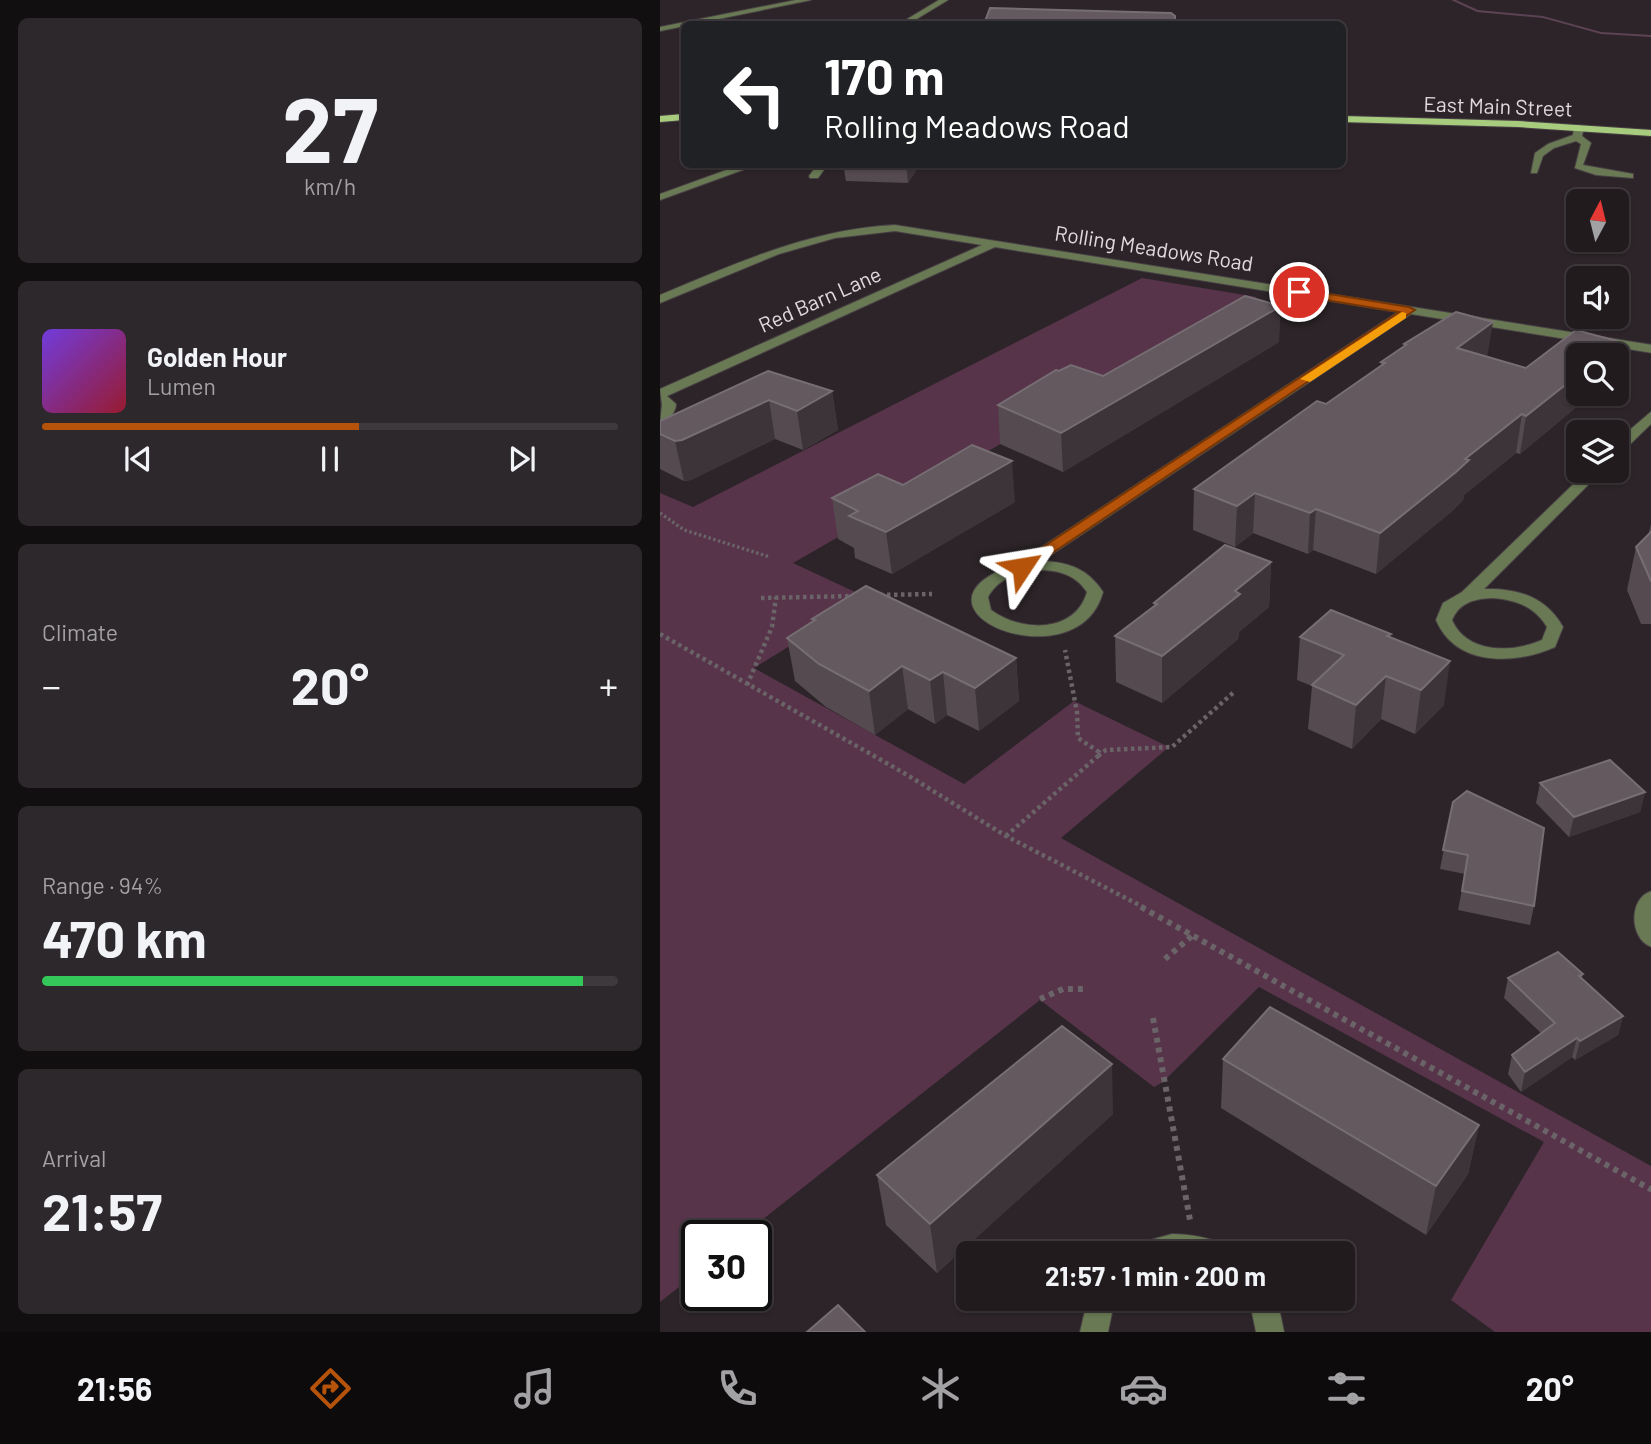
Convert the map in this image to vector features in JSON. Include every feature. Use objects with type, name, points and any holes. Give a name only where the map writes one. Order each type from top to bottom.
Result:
[{"type":"main road","points":[[660,118],[681,117]]},
{"type":"main road","name":"East Main Street","points":[[1346,119],[1578,132],[1651,133]]},
{"type":"street","points":[[701,21],[807,0]]},
{"type":"street","points":[[907,21],[944,0]]},
{"type":"street","points":[[660,29],[681,25]]},
{"type":"street","points":[[1534,171],[1538,155],[1578,132],[1586,143],[1578,166],[1596,172],[1629,176]]},
{"type":"street","points":[[660,197],[743,168]]},
{"type":"street","points":[[813,176],[820,168]]},
{"type":"street","name":"Rolling Meadows Road","points":[[660,299],[793,246],[840,232],[895,228],[1651,349]]},
{"type":"street","name":"Red Barn Lane","points":[[660,420],[669,409],[669,404],[660,395],[996,243]]},
{"type":"street","points":[[1022,567],[1055,566],[1082,575],[1095,592],[1095,601],[1082,617],[1056,628],[1025,630],[997,622],[986,614],[980,605],[980,596],[994,578],[1022,567],[1409,310]]},
{"type":"street","points":[[1629,437],[1651,415]]},
{"type":"street","points":[[1468,595],[1499,593],[1530,601],[1551,618],[1555,627],[1554,635],[1541,649],[1516,656],[1500,656],[1470,648],[1449,633],[1444,615],[1456,600],[1468,595],[1583,483]]},
{"type":"street","points":[[1651,898],[1646,905],[1643,919],[1651,939]]},
{"type":"street","points":[[1094,1332],[1099,1311]]},
{"type":"street","points":[[1266,1311],[1270,1332]]},
{"type":"path","points":[[660,513],[684,530],[770,557]]},
{"type":"path","points":[[761,598],[932,594]]},
{"type":"path","points":[[747,685],[772,627],[776,597]]},
{"type":"path","points":[[660,634],[904,773],[1006,836],[1194,935],[1651,1189]]},
{"type":"path","points":[[1065,649],[1077,712],[1078,738],[1099,752],[1098,756]]},
{"type":"path","points":[[1006,836],[1106,750],[1172,747],[1234,692]]},
{"type":"path","points":[[1165,960],[1194,935]]},
{"type":"path","points":[[1040,999],[1067,988],[1088,989]]},
{"type":"path","points":[[1153,1018],[1204,1241]]},
{"type":"shaded area","points":[[1142,278],[1257,297],[793,563],[868,598],[754,668],[964,784],[1074,701],[1169,747],[1061,838],[1651,1166],[1651,1332],[1495,1332],[1451,1300],[1544,1142],[1259,987],[1163,1082],[1154,1087],[1040,1000],[762,1220],[681,1220],[681,1286],[660,1302],[660,493],[693,507]]},
{"type":"building","points":[[990,8],[1171,13],[1175,16],[1175,21],[985,21]]},
{"type":"building","points":[[1245,296],[1281,306],[1061,433],[998,405],[1056,370],[1071,365],[1103,376]]},
{"type":"building","points":[[1456,312],[1493,322],[1457,348],[1526,368],[1576,330],[1617,341],[1566,343],[1566,384],[1526,416],[1522,414],[1465,459],[1469,460],[1380,533],[1316,509],[1310,513],[1255,493],[1237,506],[1194,489],[1317,401],[1326,404],[1385,363],[1381,362],[1406,345],[1404,344]]},
{"type":"building","points":[[768,371],[832,391],[797,411],[769,400],[682,440],[675,441],[660,434],[660,421]]},
{"type":"building","points":[[972,445],[1012,461],[886,532],[849,516],[858,511],[832,498],[878,474],[903,485]]},
{"type":"building","points":[[1652,531],[1652,581],[1651,581],[1636,547]]},
{"type":"building","points":[[1225,545],[1271,562],[1235,591],[1240,594],[1162,656],[1115,636],[1157,604],[1154,603]]},
{"type":"building","points":[[866,586],[1016,658],[975,688],[943,672],[930,680],[902,666],[869,691],[819,664],[787,638],[815,620],[812,619]]},
{"type":"building","points":[[1331,610],[1450,661],[1421,690],[1386,676],[1356,705],[1312,685],[1344,655],[1300,637]]},
{"type":"building","points":[[1610,760],[1645,792],[1574,817],[1540,783]]},
{"type":"building","points":[[1467,791],[1544,828],[1534,906],[1462,891],[1468,855],[1443,850],[1453,802]]},
{"type":"building","points":[[1558,952],[1583,974],[1579,976],[1623,1016],[1580,1041],[1577,1038],[1525,1072],[1512,1055],[1555,1023],[1508,978]]},
{"type":"building","points":[[1270,1007],[1479,1125],[1436,1186],[1223,1059]]},
{"type":"building","points":[[1062,1026],[1112,1064],[930,1224],[877,1175]]},
{"type":"building","points":[[838,1305],[865,1332],[807,1332]]},
{"type":"waterway","points":[[1453,0],[1477,11],[1543,17],[1601,33],[1652,36]]},
{"type":"slow traffic","points":[[1306,379],[1402,316]]},
{"type":"route","points":[[1022,567],[1409,310],[1299,292]]}]
